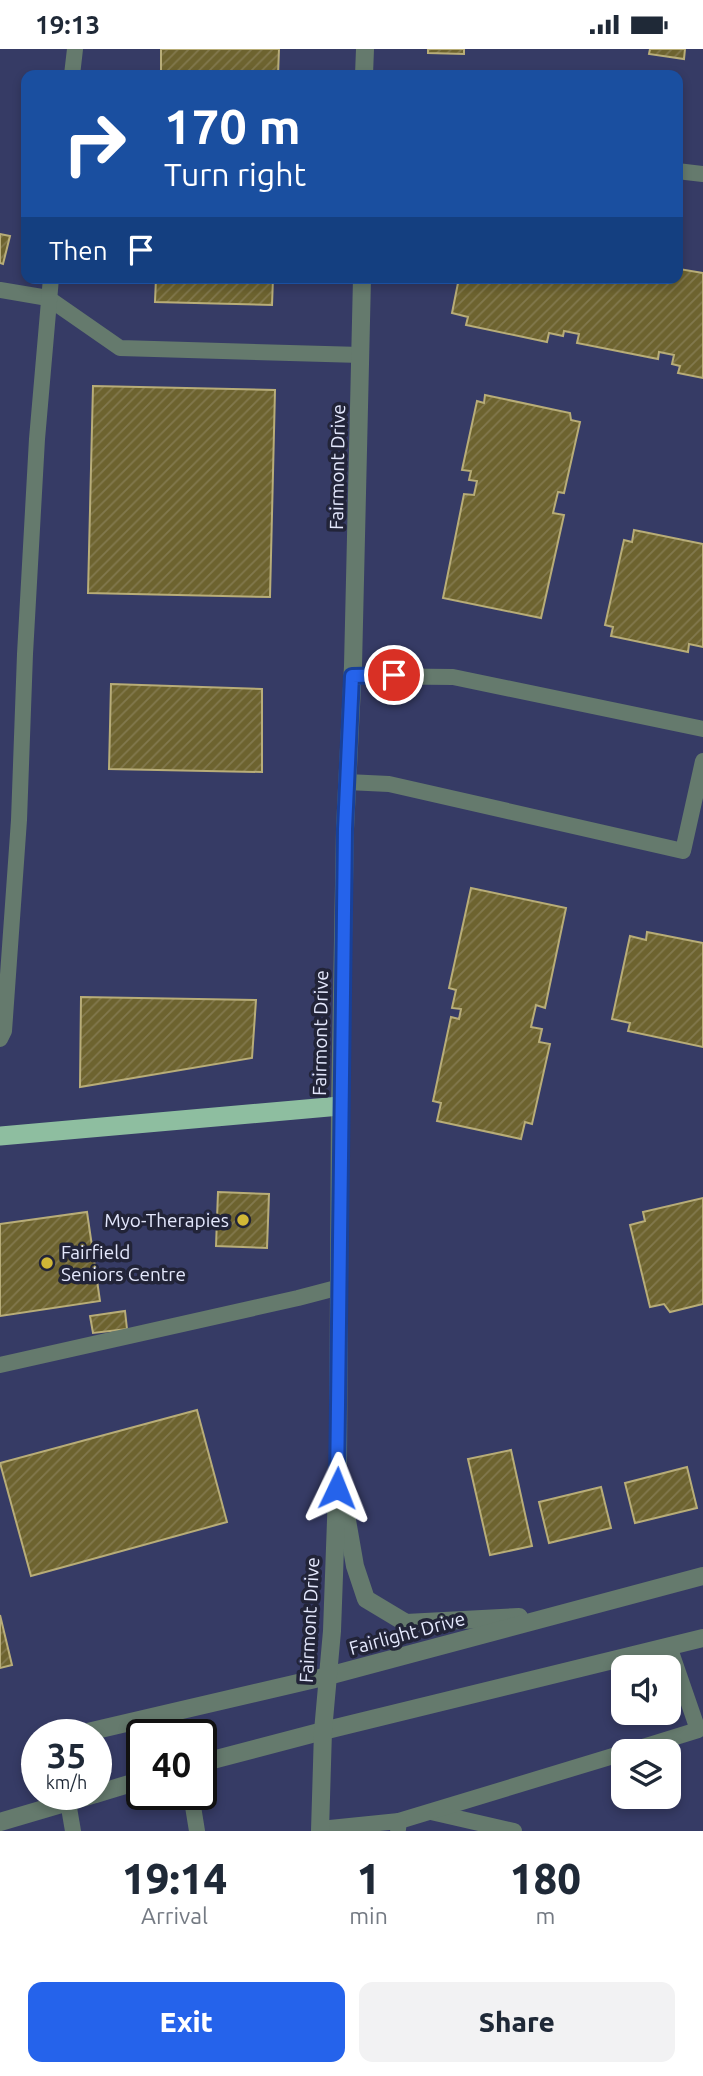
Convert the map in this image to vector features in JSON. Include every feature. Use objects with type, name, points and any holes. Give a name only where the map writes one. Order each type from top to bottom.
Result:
[{"type":"highway","points":[[0,1136],[340,1106]]},
{"type":"street","points":[[364,70],[365,49]]},
{"type":"street","name":"Fairmont Drive","points":[[320,1830],[338,1465],[340,1106],[362,284]]},
{"type":"street","points":[[338,1465],[355,1566],[366,1599],[406,1623],[561,1614]]},
{"type":"street","name":"Fairlight Drive","points":[[112,1726],[328,1676],[703,1576]]},
{"type":"street","points":[[217,1759],[703,1637]]},
{"type":"street","points":[[0,1822],[34,1810]]},
{"type":"lane","points":[[73,70],[75,49]]},
{"type":"lane","points":[[683,172],[703,174]]},
{"type":"lane","points":[[0,1039],[4,1031],[14,889],[37,439],[50,284]]},
{"type":"lane","points":[[0,290],[48,298],[120,348],[361,355]]},
{"type":"lane","points":[[352,676],[453,677],[703,729]]},
{"type":"lane","points":[[347,782],[389,785],[683,851],[703,761]]},
{"type":"lane","points":[[0,1365],[340,1287]]},
{"type":"lane","points":[[668,1646],[701,1738],[681,1742]]},
{"type":"lane","points":[[320,1830],[399,1826],[429,1811],[611,1756]]},
{"type":"lane","points":[[70,1810],[73,1831]]},
{"type":"lane","points":[[194,1810],[197,1831]]},
{"type":"lane","points":[[429,1811],[514,1831]]},
{"type":"building","points":[[161,49],[279,49],[278,70],[161,70]]},
{"type":"building","points":[[428,49],[464,49],[464,54],[428,53]]},
{"type":"building","points":[[650,49],[685,49],[684,59],[649,54]]},
{"type":"building","points":[[0,234],[10,236],[3,264],[0,263]]},
{"type":"building","points":[[683,270],[703,273],[703,378],[678,373],[680,366],[672,364],[674,355],[659,352],[658,359],[577,343],[579,334],[564,331],[563,336],[549,333],[547,342],[466,325],[468,317],[452,313],[458,284],[683,284]]},
{"type":"building","points":[[156,284],[273,284],[272,305],[155,302]]},
{"type":"building","points":[[93,386],[275,390],[270,597],[88,593]]},
{"type":"building","points":[[485,395],[570,413],[571,420],[580,422],[564,493],[558,492],[553,513],[564,515],[541,618],[443,598],[464,494],[474,495],[477,481],[469,480],[471,471],[462,470],[477,401],[484,403]]},
{"type":"building","points":[[634,530],[703,544],[703,647],[689,644],[688,652],[611,636],[613,627],[605,625],[624,540],[632,542]]},
{"type":"building","points":[[111,684],[262,689],[262,772],[109,769]]},
{"type":"building","points":[[471,888],[566,908],[545,1008],[536,1005],[531,1027],[542,1029],[539,1042],[550,1044],[532,1124],[525,1122],[521,1139],[437,1121],[441,1103],[433,1101],[451,1017],[459,1019],[461,1009],[452,1008],[456,990],[449,988]]},
{"type":"building","points":[[647,932],[703,943],[703,1047],[628,1031],[630,1023],[612,1019],[630,936],[646,940]]},
{"type":"building","points":[[81,997],[256,1000],[252,1058],[80,1087]]},
{"type":"building","name":"Myo-Therapies","points":[[218,1192],[269,1194],[267,1248],[216,1246]]},
{"type":"building","points":[[703,1198],[703,1304],[670,1312],[664,1304],[650,1307],[630,1225],[645,1221],[643,1212]]},
{"type":"building","name":"Fairfield Seniors Centre","points":[[87,1212],[100,1301],[0,1316],[0,1224]]},
{"type":"building","points":[[125,1311],[127,1329],[93,1333],[90,1316]]},
{"type":"building","points":[[197,1410],[227,1522],[31,1576],[0,1463]]},
{"type":"building","points":[[511,1450],[532,1546],[490,1555],[468,1459]]},
{"type":"building","points":[[687,1467],[697,1508],[635,1523],[625,1483]]},
{"type":"building","points":[[601,1487],[611,1528],[549,1543],[539,1502]]},
{"type":"building","points":[[0,1615],[12,1665],[0,1668]]},
{"type":"place","name":"Myo-Therapies","points":[[243,1220]]},
{"type":"place","name":"Fairfield Seniors Centre","points":[[47,1263]]},
{"type":"route","points":[[337,1488],[345,829],[352,676],[394,675]]}]
